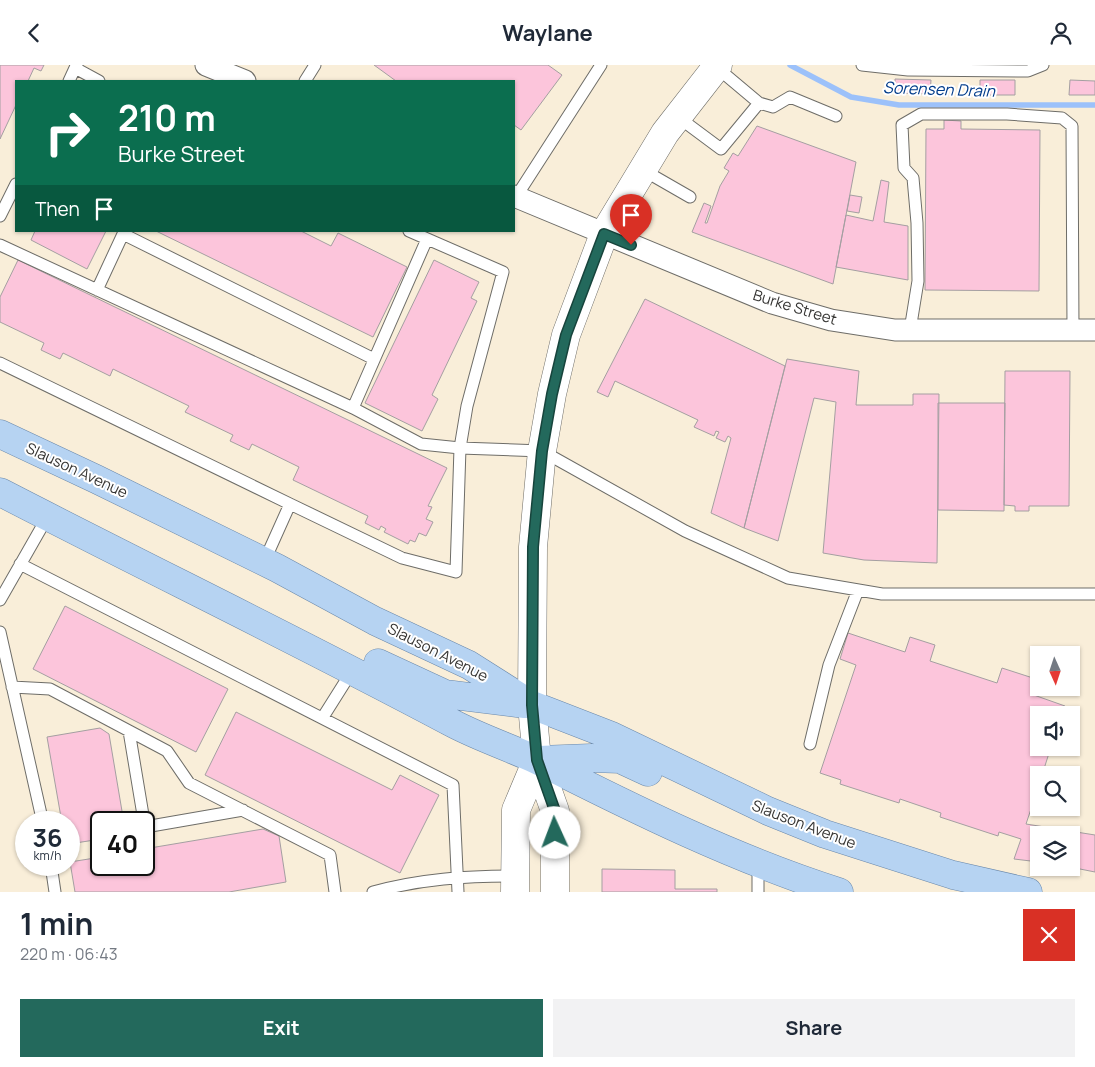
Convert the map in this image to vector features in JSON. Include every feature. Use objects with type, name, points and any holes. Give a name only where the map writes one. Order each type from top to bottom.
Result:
[{"type":"main road","name":"Slauson Avenue","points":[[0,434],[264,562],[375,621],[469,665],[532,705],[612,737],[797,823],[825,834],[952,875],[1028,892]]},
{"type":"main road","points":[[0,492],[312,648],[455,725],[537,760],[599,793],[758,862],[839,892]]},
{"type":"main road","points":[[312,648],[328,643],[394,670],[445,695],[532,705]]},
{"type":"main road","points":[[537,760],[620,759],[766,825],[797,823]]},
{"type":"street","points":[[206,65],[243,80]]},
{"type":"street","points":[[555,892],[555,811],[537,760],[532,705],[533,547],[542,451],[552,394],[566,335],[604,234],[678,117],[716,66]]},
{"type":"street","name":"Burke Street","points":[[515,196],[772,303],[831,320],[895,330],[1095,331]]},
{"type":"street","points":[[515,884],[516,810],[537,760]]},
{"type":"lane","points":[[306,80],[315,65]]},
{"type":"lane","points":[[515,196],[601,65]]},
{"type":"lane","points":[[862,65],[908,69],[1028,71],[1043,65]]},
{"type":"lane","points":[[69,80],[76,66],[97,80]]},
{"type":"lane","points":[[716,66],[758,103],[773,107],[790,97],[836,116]]},
{"type":"lane","points":[[678,117],[721,149],[758,103]]},
{"type":"lane","points":[[910,330],[918,281],[917,223],[913,178],[904,168],[902,125],[921,114],[1007,114],[1062,118],[1072,126],[1072,330]]},
{"type":"lane","points":[[643,171],[690,197]]},
{"type":"lane","points":[[0,216],[15,186]]},
{"type":"lane","points":[[0,363],[402,558],[456,572],[460,448],[467,406],[502,272],[411,232]]},
{"type":"lane","points":[[97,290],[123,234],[374,359]]},
{"type":"lane","points":[[353,408],[427,239]]},
{"type":"lane","points":[[0,245],[353,408],[421,444],[460,448],[542,451],[684,531],[788,578],[882,595],[1095,594]]},
{"type":"lane","points":[[264,562],[290,504]]},
{"type":"lane","points":[[0,600],[48,516]]},
{"type":"lane","points":[[20,564],[453,785],[458,892]]},
{"type":"lane","points":[[810,744],[830,665],[858,590]]},
{"type":"lane","points":[[0,631],[40,811]]},
{"type":"lane","points":[[323,717],[352,669]]},
{"type":"lane","points":[[12,687],[50,689],[167,751],[190,783],[330,855],[335,892]]},
{"type":"lane","points":[[129,731],[144,827],[243,810]]},
{"type":"lane","points":[[758,862],[758,892]]},
{"type":"lane","points":[[53,876],[55,892]]},
{"type":"lane","points":[[372,892],[405,883],[457,877],[515,884]]},
{"type":"shaded area","points":[[0,65],[1095,65],[1095,892],[0,892]]},
{"type":"building","points":[[0,65],[44,65],[41,71],[34,68],[28,80],[15,80],[15,107],[0,139]]},
{"type":"building","points":[[374,65],[548,65],[562,75],[521,130],[515,126],[515,80],[395,80]]},
{"type":"building","points":[[895,79],[931,80],[930,94],[895,93]]},
{"type":"building","points":[[980,80],[1015,80],[1015,95],[980,95]]},
{"type":"building","points":[[1070,80],[1095,81],[1095,95],[1069,95]]},
{"type":"building","points":[[944,120],[961,121],[961,129],[1040,130],[1039,291],[925,290],[926,129],[944,129]]},
{"type":"building","points":[[757,126],[856,162],[833,284],[692,232],[704,203],[711,206],[705,223],[707,223],[720,186],[729,171],[724,168],[733,153],[738,156]]},
{"type":"building","points":[[881,180],[889,182],[884,222],[908,226],[908,280],[836,267],[846,215],[873,221]]},
{"type":"building","points":[[850,195],[862,197],[859,213],[847,211]]},
{"type":"building","points":[[35,232],[106,232],[87,269],[31,240]]},
{"type":"building","points":[[158,232],[303,232],[331,246],[338,233],[407,267],[373,337]]},
{"type":"building","points":[[18,260],[447,468],[428,506],[432,507],[426,519],[433,522],[426,536],[419,533],[415,542],[410,540],[408,544],[384,532],[386,529],[381,526],[379,530],[365,523],[368,516],[293,480],[299,467],[252,444],[249,450],[230,441],[233,435],[185,412],[189,406],[113,369],[110,376],[63,353],[60,359],[41,350],[44,343],[0,322],[0,297]]},
{"type":"building","points":[[434,260],[479,282],[471,298],[477,301],[432,395],[438,399],[422,431],[365,403]]},
{"type":"building","points":[[645,299],[785,366],[744,528],[711,513],[731,438],[728,436],[725,442],[716,438],[719,432],[716,431],[714,436],[694,427],[698,420],[615,381],[608,397],[597,392]]},
{"type":"building","points":[[787,359],[859,371],[856,405],[913,405],[913,394],[939,394],[937,563],[864,560],[823,553],[836,402],[814,398],[778,541],[744,528]]},
{"type":"building","points":[[1005,371],[1070,371],[1069,506],[1029,506],[1029,511],[1015,511],[1015,506],[1004,505]]},
{"type":"building","points":[[938,403],[1005,403],[1004,511],[938,510]]},
{"type":"building","points":[[65,606],[228,689],[196,752],[33,669]]},
{"type":"building","points":[[848,633],[905,652],[910,637],[935,645],[930,661],[997,683],[1002,668],[1030,677],[1030,696],[1037,696],[1065,706],[1030,706],[1030,756],[1048,756],[1045,766],[1030,766],[1030,812],[1026,824],[1039,826],[1030,826],[1030,861],[1014,859],[1021,839],[999,832],[998,836],[940,817],[941,813],[900,799],[899,803],[840,784],[841,780],[820,773],[856,665],[840,659]]},
{"type":"building","points":[[236,712],[392,790],[400,775],[439,795],[400,873],[205,775]]},
{"type":"building","points":[[100,728],[109,734],[122,811],[90,811],[90,841],[80,842],[80,811],[60,811],[47,737]]},
{"type":"building","points":[[263,829],[279,836],[286,882],[229,892],[75,892],[72,876],[80,876],[80,860],[90,859],[90,876],[155,876],[155,847]]},
{"type":"building","points":[[1080,833],[1095,835],[1095,872],[1080,869]]},
{"type":"building","points":[[602,869],[675,870],[675,889],[717,889],[717,892],[602,892]]},
{"type":"waterway","name":"Sorensen Drain","points":[[790,65],[851,97],[899,105],[1095,105]]},
{"type":"route","points":[[555,833],[555,811],[537,760],[532,705],[533,547],[542,451],[552,394],[566,335],[604,234],[631,245]]}]
